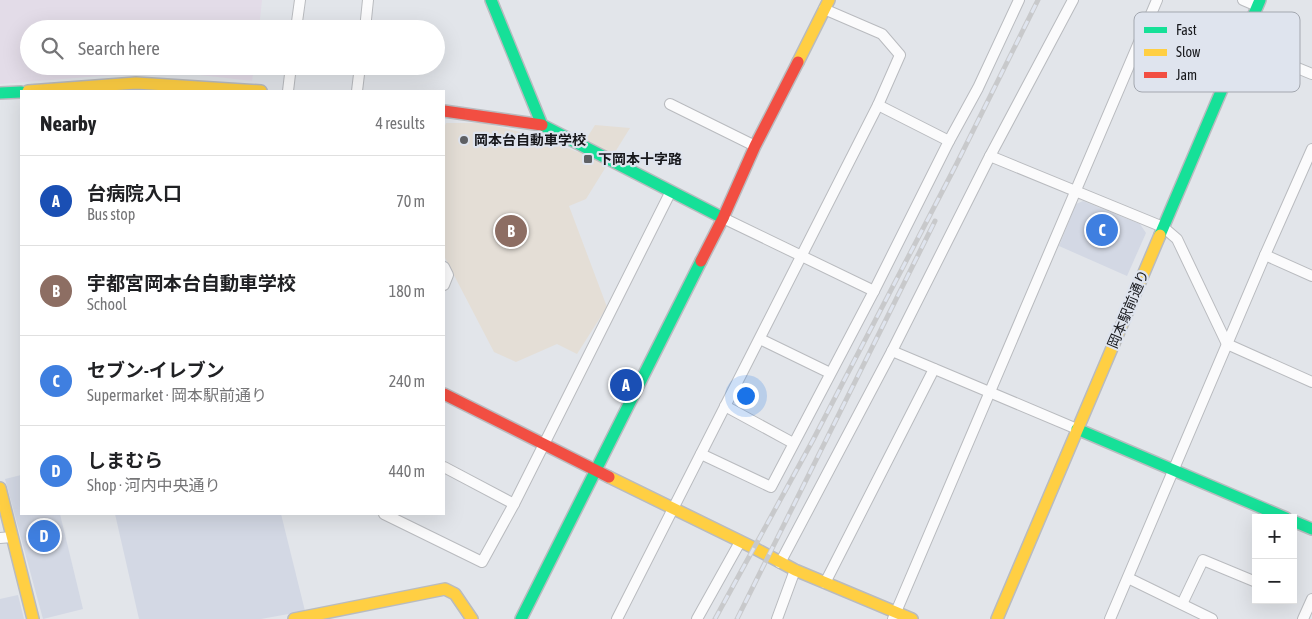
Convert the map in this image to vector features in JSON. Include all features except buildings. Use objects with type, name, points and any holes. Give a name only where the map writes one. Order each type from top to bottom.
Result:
[{"type":"street","points":[[297,20],[300,0]]},
{"type":"street","points":[[365,20],[368,0]]},
{"type":"street","points":[[492,0],[542,125]]},
{"type":"street","points":[[701,454],[771,487],[978,88],[1019,0]]},
{"type":"street","points":[[780,563],[892,351],[990,156],[1073,0]]},
{"type":"street","points":[[1152,12],[1157,0]]},
{"type":"street","points":[[1243,0],[1259,3]]},
{"type":"street","points":[[521,619],[723,218],[756,146],[827,4],[882,34],[900,55],[878,105],[617,619]]},
{"type":"street","points":[[894,616],[1134,54]]},
{"type":"street","points":[[1300,69],[1312,74]]},
{"type":"street","points":[[288,90],[290,75]]},
{"type":"street","points":[[357,90],[359,75]]},
{"type":"street","points":[[42,90],[136,83],[235,90]]},
{"type":"street","points":[[0,93],[20,92]]},
{"type":"street","name":"岡本駅前通り","points":[[997,619],[1221,92]]},
{"type":"street","points":[[670,104],[756,146]]},
{"type":"street","points":[[878,105],[949,141]]},
{"type":"street","points":[[445,111],[542,125],[670,193],[874,291]]},
{"type":"street","points":[[990,156],[1163,227],[1177,239],[1227,344],[1312,382]]},
{"type":"street","points":[[1110,619],[1265,255],[1311,157]]},
{"type":"street","points":[[386,515],[482,562],[514,504],[670,193]]},
{"type":"street","points":[[1265,255],[1312,276]]},
{"type":"street","points":[[445,269],[448,275],[445,282]]},
{"type":"street","points":[[760,339],[830,373]]},
{"type":"street","points":[[892,351],[1277,514]]},
{"type":"street","points":[[825,583],[934,369]]},
{"type":"street","points":[[445,395],[780,563],[894,616],[912,619]]},
{"type":"street","points":[[725,406],[793,443]]},
{"type":"street","points":[[445,469],[514,504]]},
{"type":"street","points":[[0,488],[34,619]]},
{"type":"street","points":[[1297,523],[1312,529]]},
{"type":"street","points":[[0,538],[12,537]]},
{"type":"street","points":[[697,619],[740,542]]},
{"type":"street","points":[[1182,604],[1203,560],[1252,580]]},
{"type":"street","points":[[776,619],[795,570]]},
{"type":"street","points":[[1128,578],[1212,619]]},
{"type":"street","points":[[294,619],[422,592],[445,589],[455,594],[472,619]]},
{"type":"street","points":[[1303,619],[1312,599]]},
{"type":"shaded area","points":[[0,0],[262,0],[260,20],[20,20],[20,75],[112,75],[0,84]]},
{"type":"shaded area","points":[[200,75],[253,75],[252,81]]},
{"type":"shaded area","points":[[446,123],[484,123],[528,134],[578,152],[595,125],[630,128],[586,199],[569,206],[607,307],[577,354],[557,344],[516,362],[494,352],[445,258]]},
{"type":"shaded area","points":[[1083,201],[1140,224],[1146,233],[1127,276],[1059,246],[1076,204]]},
{"type":"shaded area","points":[[20,475],[20,515],[60,515],[83,609],[43,619],[5,479]]},
{"type":"shaded area","points":[[115,515],[281,515],[305,611],[261,619],[139,619]]},
{"type":"shaded area","points":[[18,595],[24,619],[0,619],[0,599]]},
{"type":"railway","points":[[715,619],[813,440],[956,165],[1038,0]]},
{"type":"railway","points":[[737,619],[935,221]]},
{"type":"traffic: fast","points":[[491,0],[542,125],[723,218]]},
{"type":"traffic: fast","points":[[1255,12],[1260,0]]},
{"type":"traffic: fast","points":[[0,93],[20,92]]},
{"type":"traffic: fast","points":[[1160,235],[1221,92]]},
{"type":"traffic: fast","points":[[521,619],[701,261]]},
{"type":"traffic: fast","points":[[1077,429],[1277,514]]},
{"type":"traffic: fast","points":[[1297,523],[1312,529]]},
{"type":"traffic: slow","points":[[798,62],[829,0]]},
{"type":"traffic: slow","points":[[42,90],[136,83],[245,90]]},
{"type":"traffic: slow","points":[[997,619],[1160,235]]},
{"type":"traffic: slow","points":[[609,477],[795,570],[912,619]]},
{"type":"traffic: slow","points":[[0,488],[33,619]]},
{"type":"traffic: slow","points":[[294,619],[445,589],[455,594],[472,619]]},
{"type":"traffic: jam","points":[[701,261],[723,218],[755,146],[798,62]]},
{"type":"traffic: jam","points":[[445,111],[542,125]]},
{"type":"traffic: jam","points":[[445,395],[609,477]]},
{"type":"place","name":"岡本台自動車学校","points":[[464,140]]},
{"type":"place","name":"下岡本十字路","points":[[588,159]]},
{"type":"place","name":"セブン-イレブン","points":[[1102,230]]},
{"type":"place","name":"宇都宮岡本台自動車学校","points":[[511,231]]},
{"type":"place","name":"台病院入口","points":[[626,385]]},
{"type":"place","name":"しまむら","points":[[44,536]]}]
